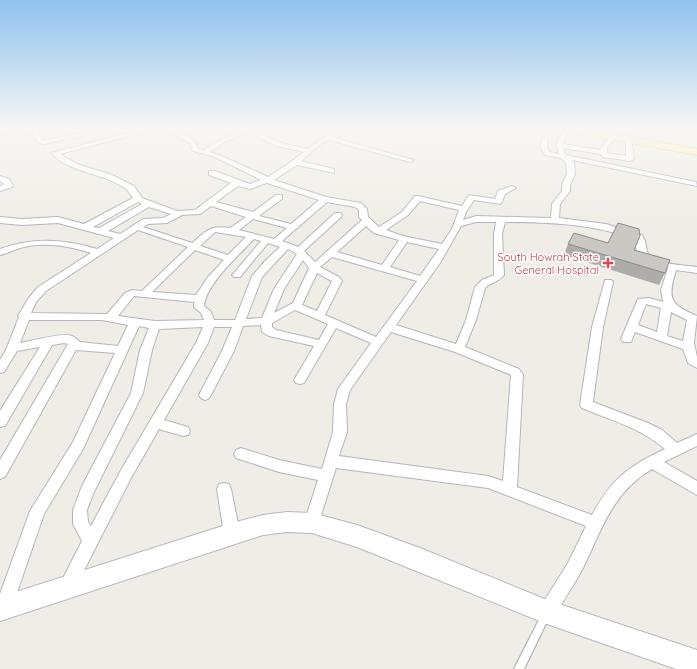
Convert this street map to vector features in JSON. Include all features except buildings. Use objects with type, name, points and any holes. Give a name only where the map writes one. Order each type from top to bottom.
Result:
[{"type":"street","points":[[65,160],[74,166],[109,178],[131,188],[134,195],[138,199],[176,214]]},
{"type":"street","points":[[224,160],[272,182],[325,199],[358,205],[363,209],[364,218],[366,221],[377,231],[445,247]]},
{"type":"street","points":[[554,219],[556,214],[556,204],[566,191],[566,185],[571,174],[570,162],[568,160]]},
{"type":"street","points":[[583,160],[696,184]]},
{"type":"street","points":[[212,174],[250,188],[268,180],[295,162],[331,171]]},
{"type":"street","points":[[0,178],[6,181],[9,185],[0,189]]},
{"type":"street","points":[[0,369],[3,358],[13,348],[30,301],[42,289],[146,221],[164,221],[176,214],[197,212],[238,183]]},
{"type":"street","points":[[312,523],[340,432],[340,404],[344,389],[445,247],[458,224],[464,209],[472,197],[498,202],[501,193],[512,188]]},
{"type":"street","points":[[232,231],[279,196]]},
{"type":"street","points":[[377,231],[382,230],[406,212],[412,203],[418,198],[464,209]]},
{"type":"street","points":[[86,227],[138,199]]},
{"type":"street","points":[[238,275],[325,199]]},
{"type":"street","points":[[211,203],[292,228]]},
{"type":"street","points":[[101,231],[148,204]]},
{"type":"street","points":[[321,344],[268,332],[266,329],[267,321],[278,289],[300,253],[338,215]]},
{"type":"street","points":[[458,224],[476,219],[554,219],[584,223],[639,237],[641,241],[642,253],[646,258],[674,266],[697,270]]},
{"type":"street","points":[[459,349],[471,320],[480,287],[485,282],[497,278],[498,275],[498,234],[501,219]]},
{"type":"street","points":[[0,220],[22,222],[58,220],[121,237]]},
{"type":"street","points":[[24,316],[110,318],[155,325],[267,321],[297,304],[314,268],[366,221]]},
{"type":"street","points":[[136,227],[231,258]]},
{"type":"street","points":[[145,293],[214,229],[232,231],[276,243],[300,253],[314,268],[336,279],[337,281],[319,317]]},
{"type":"street","points":[[66,588],[126,474],[202,343],[209,324],[208,314],[199,307],[200,299],[209,282],[252,236]]},
{"type":"street","points":[[384,269],[405,238]]},
{"type":"street","points":[[0,252],[18,246],[57,242],[98,252]]},
{"type":"street","points":[[206,395],[228,351],[258,276],[268,263],[276,243]]},
{"type":"street","points":[[330,253],[423,280]]},
{"type":"street","points":[[661,338],[670,307],[665,289],[674,266]]},
{"type":"street","points":[[608,282],[600,307],[595,334],[586,405],[643,427],[657,434],[676,450]]},
{"type":"street","points":[[110,318],[128,295],[132,293],[200,299]]},
{"type":"street","points":[[626,339],[642,301],[649,301],[670,307],[695,319],[688,346],[688,354],[697,364]]},
{"type":"street","points":[[297,304],[297,307],[301,310],[378,342]]},
{"type":"street","points":[[2,608],[37,511],[78,444],[135,322]]},
{"type":"street","points":[[300,380],[334,323]]},
{"type":"street","points":[[91,541],[81,524],[80,510],[87,491],[137,393],[146,350],[155,325]]},
{"type":"street","points":[[389,327],[459,349],[512,370],[517,375],[510,489]]},
{"type":"street","points":[[631,327],[688,346]]},
{"type":"street","points":[[13,348],[49,341],[70,339],[74,344],[81,347],[123,350]]},
{"type":"street","points":[[0,422],[49,341]]},
{"type":"street","points":[[0,473],[74,344]]},
{"type":"street","points":[[155,423],[183,430]]},
{"type":"street","points":[[547,612],[572,572],[596,523],[624,481],[652,462],[697,440]]},
{"type":"street","points":[[241,454],[280,466],[327,476]]},
{"type":"street","points":[[332,461],[488,482],[510,489],[596,523]]},
{"type":"street","points":[[652,462],[697,489]]},
{"type":"street","points":[[224,490],[232,534]]},
{"type":"street","points":[[2,608],[263,525],[287,522],[312,523],[357,536],[413,557],[547,612],[697,663]]},
{"type":"lane","points":[[520,669],[547,612]]},
{"type":"place","name":"South Howrah State General Hospital","points":[[608,263]]}]
